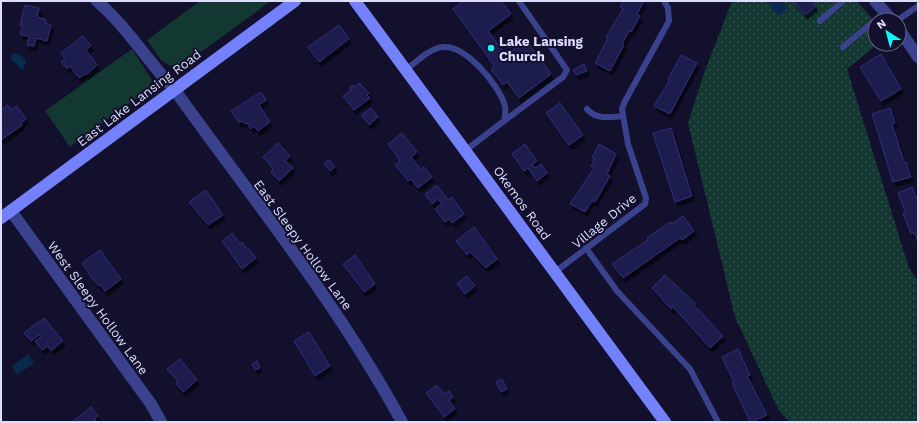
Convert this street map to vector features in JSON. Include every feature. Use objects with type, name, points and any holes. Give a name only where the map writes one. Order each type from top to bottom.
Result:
[{"type":"street","name":"East Sleepy Hollow Lane","points":[[97,1],[114,16],[156,70],[174,89],[318,287],[371,369],[402,422]]},
{"type":"street","name":"East Lake Lansing Road","points":[[1,218],[295,1]]},
{"type":"street","name":"Okemos Road","points":[[355,1],[665,422]]},
{"type":"street","points":[[875,1],[885,12]]},
{"type":"street","points":[[907,41],[918,57]]},
{"type":"street","name":"West Sleepy Hollow Lane","points":[[11,211],[151,404],[160,422]]},
{"type":"lane","points":[[466,150],[563,77],[567,70],[519,1]]},
{"type":"lane","name":"Village Drive","points":[[555,272],[646,204],[646,198],[628,144],[623,116],[624,103],[669,21],[668,8],[664,1]]},
{"type":"lane","points":[[820,21],[843,1]]},
{"type":"lane","points":[[907,14],[918,6]]},
{"type":"lane","points":[[843,47],[867,30]]},
{"type":"lane","points":[[406,70],[433,50],[442,47],[452,48],[462,52],[482,70],[496,89],[505,106],[504,121]]},
{"type":"lane","points":[[587,109],[591,114],[597,116],[623,116]]},
{"type":"lane","points":[[586,248],[618,291],[690,369],[718,422]]},
{"type":"green space","points":[[200,1],[271,1],[182,66],[170,66],[161,60],[147,40]]},
{"type":"green space","points":[[732,1],[857,1],[867,13],[868,52],[847,69],[909,268],[918,281],[918,422],[789,422],[778,409],[735,317],[688,123],[704,73]]},
{"type":"green space","points":[[132,49],[152,80],[148,90],[70,147],[45,111]]},
{"type":"water","points":[[766,1],[781,1],[788,8],[779,16]]},
{"type":"water","points":[[14,53],[19,54],[26,60],[24,68],[20,69],[16,63],[12,61],[11,56]]},
{"type":"water","points":[[28,354],[34,363],[17,375],[12,366]]},
{"type":"building","name":"Lake Lansing Church","points":[[464,1],[501,1],[511,14],[488,31],[506,55],[526,40],[551,74],[519,98],[507,82],[503,85],[491,69],[494,66],[453,9]]},
{"type":"building","points":[[623,1],[639,1],[643,3],[637,14],[640,16],[631,32],[629,31],[622,44],[624,45],[610,71],[595,63],[608,38],[606,37],[623,9],[620,7]]},
{"type":"building","points":[[794,1],[812,1],[816,6],[805,15]]},
{"type":"building","points":[[25,5],[39,8],[37,17],[46,20],[45,23],[51,25],[47,41],[36,38],[34,46],[27,45],[29,37],[20,34],[23,26],[20,26]]},
{"type":"building","points":[[339,25],[349,39],[319,62],[308,47]]},
{"type":"building","points":[[83,36],[91,46],[86,50],[97,65],[86,75],[85,74],[79,78],[70,66],[67,69],[61,62],[65,59],[61,53]]},
{"type":"building","points":[[881,54],[901,89],[881,101],[860,67]]},
{"type":"building","points":[[681,55],[697,63],[670,114],[654,106],[669,81],[668,80]]},
{"type":"building","points":[[584,64],[587,71],[576,75],[573,70]]},
{"type":"building","points":[[359,83],[369,93],[367,95],[370,98],[354,110],[343,96],[351,90],[349,88],[353,85],[355,87]]},
{"type":"building","points":[[261,92],[266,100],[259,105],[270,122],[258,131],[254,126],[251,129],[247,123],[245,124],[242,121],[239,123],[231,111]]},
{"type":"building","points":[[560,103],[583,135],[569,145],[546,113]]},
{"type":"building","points":[[8,105],[11,110],[17,106],[26,119],[21,123],[22,125],[1,140],[1,110]]},
{"type":"building","points":[[371,108],[378,117],[369,125],[361,115]]},
{"type":"building","points":[[890,108],[895,123],[892,124],[904,162],[906,162],[911,177],[893,182],[872,114]]},
{"type":"building","points":[[671,128],[692,196],[675,202],[653,133]]},
{"type":"building","points":[[402,133],[417,152],[411,157],[421,170],[424,167],[432,177],[418,188],[411,179],[408,181],[395,165],[400,161],[388,144]]},
{"type":"building","points":[[278,143],[290,156],[285,160],[293,168],[279,181],[271,172],[273,169],[263,157]]},
{"type":"building","points":[[525,144],[537,161],[532,164],[535,168],[541,164],[547,173],[537,181],[528,168],[524,171],[512,154]]},
{"type":"building","points":[[599,144],[616,154],[607,174],[610,176],[595,202],[592,201],[585,212],[570,204],[594,168],[591,166],[595,159],[592,158]]},
{"type":"building","points":[[329,160],[335,167],[330,171],[324,163]]},
{"type":"building","points":[[437,185],[448,200],[452,197],[464,214],[452,223],[449,219],[445,222],[435,209],[442,204],[438,199],[432,204],[425,194]]},
{"type":"building","points":[[912,187],[918,201],[918,242],[914,233],[911,234],[903,214],[906,213],[898,193]]},
{"type":"building","points":[[206,190],[223,215],[208,225],[189,202]]},
{"type":"building","points":[[683,216],[694,231],[682,240],[680,238],[623,278],[612,264],[648,240],[647,238],[670,222],[672,224]]},
{"type":"building","points":[[474,227],[497,259],[486,268],[470,252],[467,255],[456,241]]},
{"type":"building","points":[[232,233],[240,244],[242,242],[247,250],[249,249],[256,258],[242,269],[222,241]]},
{"type":"building","points":[[100,250],[121,279],[105,291],[94,281],[82,263]]},
{"type":"building","points":[[355,255],[375,284],[364,292],[343,264]]},
{"type":"building","points":[[665,275],[695,303],[694,305],[723,336],[710,348],[673,307],[671,309],[652,288]]},
{"type":"building","points":[[467,276],[475,286],[465,294],[457,284]]},
{"type":"building","points":[[44,318],[63,341],[51,351],[48,346],[42,350],[35,341],[41,337],[39,335],[31,341],[24,333]]},
{"type":"building","points":[[309,332],[330,366],[315,376],[294,341]]},
{"type":"building","points":[[738,349],[750,375],[747,376],[767,415],[752,422],[750,422],[732,383],[734,382],[722,357]]},
{"type":"building","points":[[180,359],[197,380],[183,392],[176,383],[178,382],[167,369]]},
{"type":"building","points":[[257,361],[260,368],[255,370],[252,364]]},
{"type":"building","points":[[502,379],[507,389],[501,392],[496,382]]},
{"type":"building","points":[[437,385],[444,394],[449,391],[453,397],[449,400],[455,409],[444,417],[426,393]]},
{"type":"building","points":[[91,407],[98,416],[95,419],[97,422],[72,422]]},
{"type":"place","name":"Lake Lansing Church","points":[[491,48]]}]
